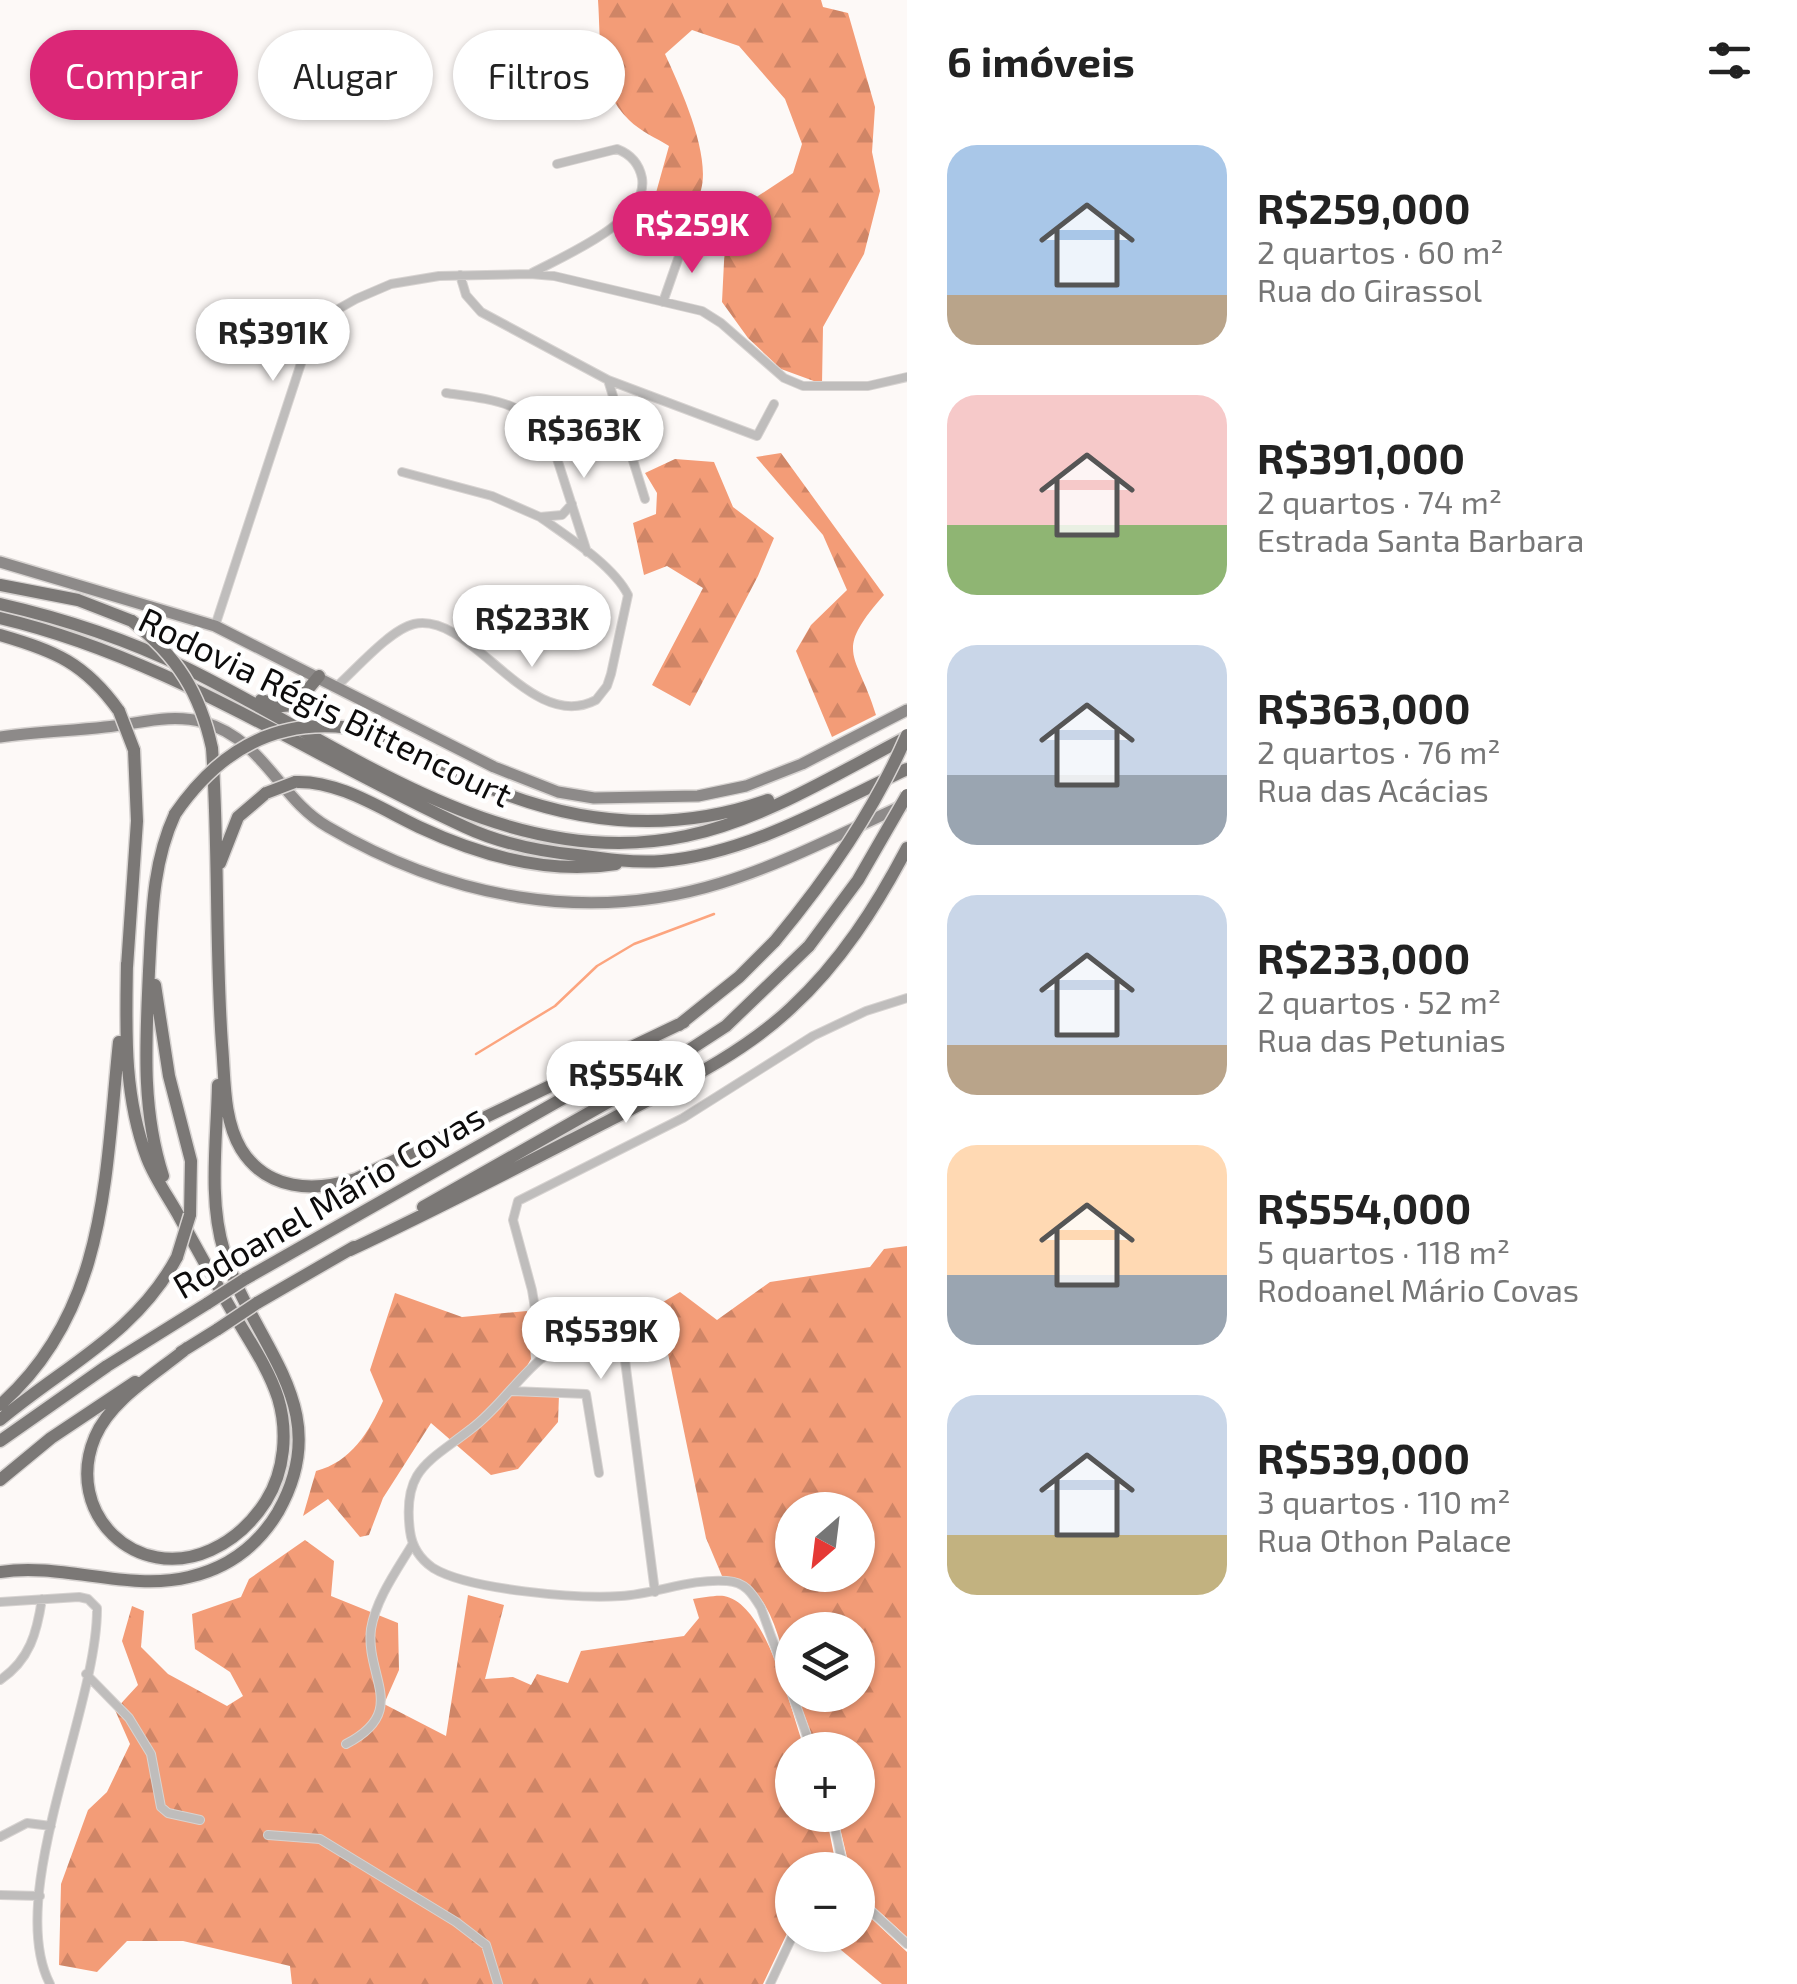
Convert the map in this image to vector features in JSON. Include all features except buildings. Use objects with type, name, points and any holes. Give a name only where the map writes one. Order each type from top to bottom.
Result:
[{"type":"highway","points":[[0,585],[78,600],[132,621],[158,641],[186,676],[205,715],[212,748],[216,880],[219,1230],[236,1283],[291,1392],[300,1437],[295,1474],[260,1539],[242,1555],[204,1574],[164,1580],[49,1569],[0,1572]]},
{"type":"highway","name":"Rodovia Régis Bittencourt","points":[[0,604],[97,629],[189,670],[434,799],[502,827],[544,837],[626,843],[685,836],[742,820],[907,736]]},
{"type":"highway","name":"Rodovia Régis Bittencourt","points":[[0,618],[78,639],[171,677],[400,797],[486,836],[551,852],[634,862],[664,861],[713,851],[790,824],[907,770]]},
{"type":"highway","points":[[0,635],[77,664],[93,677],[119,711],[134,750],[137,821],[101,1215],[87,1273],[66,1321],[46,1354],[0,1406]]},
{"type":"highway","points":[[189,670],[282,706],[295,705],[319,676]]},
{"type":"highway","points":[[188,1348],[102,1423],[86,1472],[95,1513],[109,1532],[136,1552],[160,1559],[185,1559],[213,1550],[252,1522],[278,1476],[284,1440],[281,1411],[270,1377],[157,1158],[147,1108],[150,948],[158,862],[175,814],[208,771],[233,752],[263,737],[313,728],[372,732],[502,793],[584,818],[671,821],[756,804],[817,783]]},
{"type":"highway","name":"Rodoanel Mário Covas","points":[[0,1441],[74,1388],[245,1279],[576,1092],[684,1022],[776,941],[844,853],[907,736]]},
{"type":"highway","points":[[216,880],[238,817],[266,792],[294,782],[326,785],[424,830],[508,859],[595,868],[634,862]]},
{"type":"highway","name":"Rodoanel Mário Covas","points":[[0,1480],[93,1408],[256,1303],[617,1097],[726,1026],[809,946],[858,880],[907,794]]},
{"type":"highway","points":[[350,1250],[482,1186],[718,1062],[755,1038],[790,1009],[853,939],[907,848]]},
{"type":"highway","points":[[0,1420],[136,1316],[164,1281],[177,1257],[191,1162],[170,1076],[150,948]]},
{"type":"highway","points":[[127,962],[126,1045],[131,1101],[148,1159],[184,1215]]},
{"type":"highway","points":[[219,1008],[229,1120],[242,1150],[262,1173],[278,1181],[316,1188],[356,1179],[388,1165],[684,1022]]},
{"type":"main road","points":[[0,562],[215,626],[528,782],[594,798],[698,796],[746,786],[802,764],[907,710]]},
{"type":"main road","points":[[0,737],[165,718],[206,723],[242,742],[279,777],[302,806],[329,828],[438,880],[551,902],[620,902],[720,883],[907,804]]},
{"type":"street","points":[[530,274],[618,223],[635,205],[642,188],[638,165],[617,149],[557,164]]},
{"type":"street","points":[[663,302],[685,239]]},
{"type":"street","points":[[460,275],[466,295],[481,312],[608,380],[757,436],[774,404]]},
{"type":"street","points":[[215,626],[296,372],[314,331],[334,312],[375,290],[410,280],[460,275],[554,276],[708,314],[784,378],[803,386],[868,386],[907,377]]},
{"type":"street","points":[[608,380],[645,499]]},
{"type":"street","points":[[446,394],[488,399],[520,409],[537,421],[552,443],[588,552]]},
{"type":"street","points":[[552,443],[574,441],[628,452]]},
{"type":"street","points":[[337,686],[399,630],[422,623],[446,628],[464,638],[498,670],[532,692],[570,706],[596,700],[611,674],[629,602],[620,582],[588,552],[540,518],[492,496],[402,472]]},
{"type":"street","points":[[540,518],[562,515],[572,504]]},
{"type":"street","points":[[543,1357],[532,1290],[514,1220],[518,1201],[683,1118],[813,1036],[866,1011],[907,998]]},
{"type":"street","points":[[655,1592],[622,1345],[614,1336],[543,1357],[472,1429],[419,1470],[410,1491],[412,1545],[437,1570],[495,1586],[597,1596],[655,1592],[722,1580],[739,1584],[752,1593],[761,1608],[806,1732]]},
{"type":"street","points":[[512,1391],[586,1394],[599,1473]]},
{"type":"street","points":[[346,1744],[362,1736],[375,1722],[380,1687],[372,1648],[372,1623],[412,1545]]},
{"type":"street","points":[[0,1602],[79,1597],[94,1603],[97,1616],[51,1826],[40,1896],[39,1940],[48,1980]]},
{"type":"street","points":[[0,1680],[17,1667],[34,1642],[42,1599]]},
{"type":"street","points":[[86,1674],[128,1718],[151,1754],[161,1807],[168,1814],[200,1820]]},
{"type":"street","points":[[0,1837],[27,1824],[51,1826]]},
{"type":"street","points":[[268,1835],[320,1839],[456,1922],[486,1945],[498,1984]]},
{"type":"street","points":[[0,1895],[40,1896]]},
{"type":"street","points":[[875,1914],[907,1944]]},
{"type":"street","points":[[770,1984],[785,1952]]},
{"type":"green space","points":[[598,0],[821,0],[823,7],[848,13],[875,107],[872,152],[880,191],[864,254],[823,327],[822,384],[781,369],[748,338],[722,302],[725,242],[749,202],[793,173],[802,144],[785,99],[739,46],[692,30],[665,54],[686,102],[702,158],[701,190],[682,234],[649,218],[669,146],[625,115],[625,30],[599,30]]},
{"type":"green space","points":[[781,453],[884,595],[858,630],[853,654],[876,715],[832,737],[796,651],[811,625],[847,590],[823,535],[756,457]]},
{"type":"green space","points":[[675,459],[714,462],[733,507],[774,538],[690,706],[652,685],[703,588],[667,566],[644,575],[633,523],[656,514],[657,493],[645,473]]},
{"type":"green space","points":[[907,1246],[907,1937],[875,1908],[875,1852],[846,1852],[841,1832],[875,1832],[875,1732],[810,1732],[803,1712],[875,1712],[875,1612],[775,1612],[775,1627],[752,1588],[722,1576],[706,1538],[658,1305],[680,1292],[717,1320],[770,1282],[870,1267],[884,1249]]},
{"type":"green space","points":[[395,1293],[462,1317],[527,1311],[531,1359],[515,1387],[559,1395],[558,1422],[518,1469],[491,1475],[431,1423],[383,1498],[369,1535],[360,1537],[328,1499],[303,1516],[316,1471],[349,1453],[372,1424],[383,1401],[370,1370]]},
{"type":"green space","points":[[305,1540],[334,1561],[331,1596],[398,1623],[399,1670],[384,1704],[446,1736],[468,1595],[504,1605],[485,1679],[513,1677],[531,1685],[537,1674],[568,1683],[581,1651],[684,1636],[699,1618],[693,1599],[724,1596],[740,1603],[753,1618],[775,1660],[775,1712],[793,1712],[799,1732],[775,1732],[775,1832],[829,1832],[833,1852],[775,1852],[775,1952],[778,1952],[763,1984],[292,1984],[290,1966],[183,1941],[127,1941],[97,1972],[59,1965],[61,1884],[88,1810],[107,1792],[130,1744],[115,1710],[138,1685],[122,1641],[132,1606],[144,1611],[141,1647],[168,1674],[227,1706],[243,1696],[230,1672],[195,1649],[192,1614],[241,1597],[249,1579]]},
{"type":"green space","points":[[875,1922],[907,1952],[907,1984],[882,1984],[843,1952],[875,1952]]},
{"type":"waterway","points":[[476,1054],[555,1006],[597,966],[634,944],[714,914]]}]
